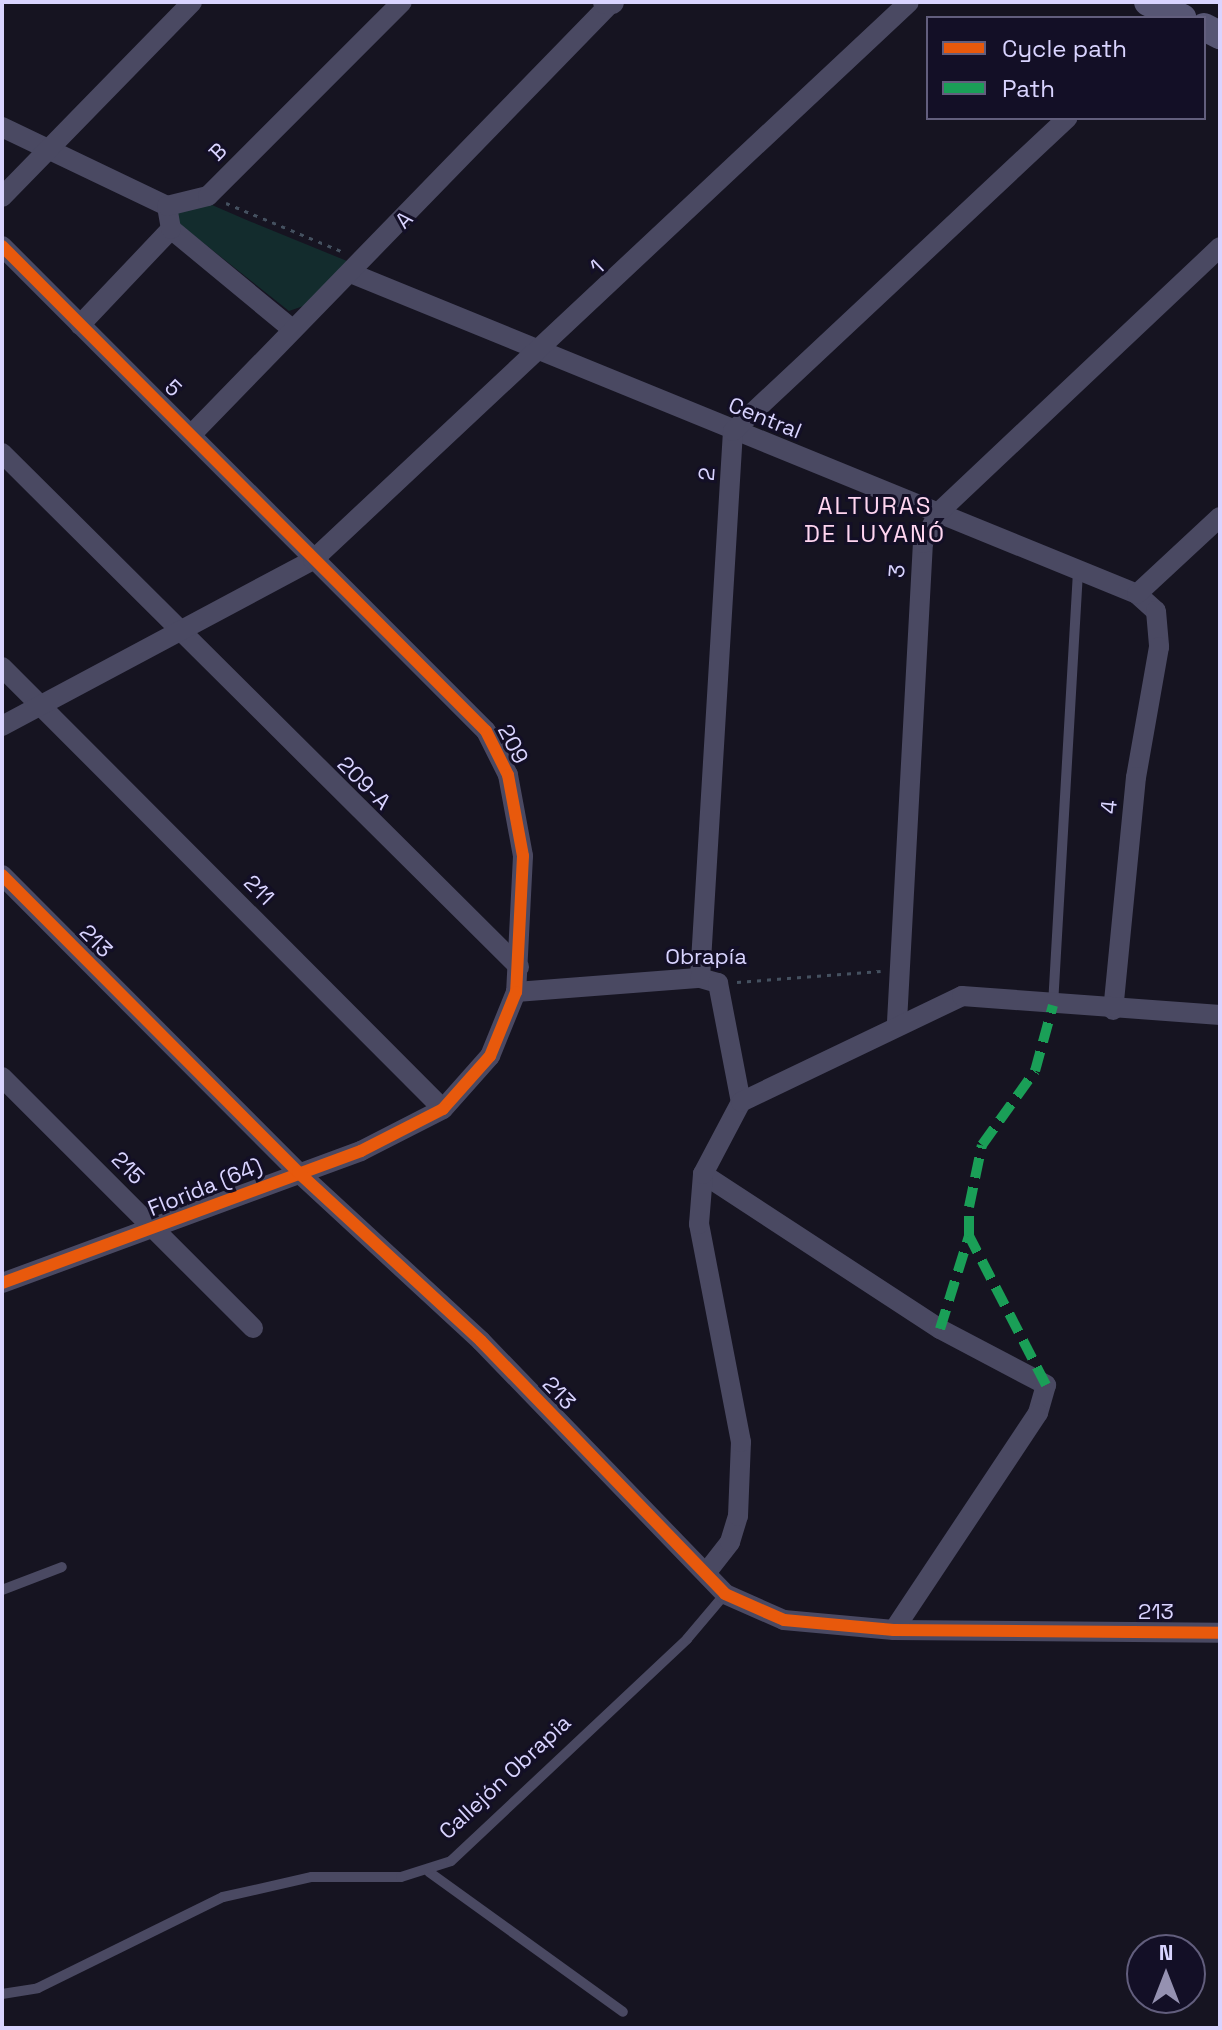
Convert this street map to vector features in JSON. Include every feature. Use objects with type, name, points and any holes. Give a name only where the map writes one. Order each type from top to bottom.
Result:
[{"type":"main road","points":[[1148,2],[1177,16]]},
{"type":"street","points":[[2,197],[192,2]]},
{"type":"street","name":"B","points":[[167,206],[208,196],[402,2]]},
{"type":"street","name":"1","points":[[2,726],[313,560],[543,352],[909,2]]},
{"type":"street","name":"A","points":[[192,434],[292,329],[359,268],[609,3]]},
{"type":"street","points":[[733,431],[1066,120]]},
{"type":"street","points":[[2,127],[46,151],[167,206],[171,229],[292,329]]},
{"type":"street","points":[[80,325],[171,229]]},
{"type":"street","name":"5","points":[[2,246],[192,434],[313,560]]},
{"type":"street","name":"3","points":[[897,1022],[896,970],[923,543],[938,513],[1220,247]]},
{"type":"street","name":"Central","points":[[359,268],[543,352],[1137,594],[1156,611]]},
{"type":"street","name":"2","points":[[733,431],[709,981],[741,1102]]},
{"type":"street","points":[[2,453],[178,630]]},
{"type":"street","points":[[1137,594],[1220,517]]},
{"type":"street","name":"209","points":[[313,560],[477,722],[508,775],[523,856],[519,967]]},
{"type":"street","name":"4","points":[[1113,1010],[1136,777],[1159,647],[1156,611]]},
{"type":"street","name":"209-A","points":[[178,630],[519,967]]},
{"type":"street","points":[[2,667],[40,706]]},
{"type":"street","name":"211","points":[[40,706],[443,1109]]},
{"type":"street","name":"213","points":[[2,875],[298,1172],[481,1341],[725,1594],[784,1620],[894,1630],[1220,1633]]},
{"type":"street","name":"Florida (64)","points":[[2,1283],[361,1151],[443,1109],[490,1056],[516,992],[519,967]]},
{"type":"street","name":"Obrapía","points":[[516,992],[709,981]]},
{"type":"street","points":[[706,1573],[730,1542],[738,1516],[741,1442],[699,1224],[703,1174],[741,1102],[897,1022],[962,996],[1113,1010],[1220,1015]]},
{"type":"street","name":"215","points":[[2,1077],[253,1328]]},
{"type":"street","points":[[703,1174],[940,1329],[1046,1385],[1038,1413],[894,1630]]},
{"type":"lane","points":[[1053,1005],[1078,572]]},
{"type":"lane","points":[[2,1590],[62,1567]]},
{"type":"lane","name":"Callejón Obrapia","points":[[429,1872],[451,1861],[676,1650],[725,1594]]},
{"type":"lane","points":[[3,1994],[38,1988],[223,1897],[312,1877],[429,1872],[623,2012]]},
{"type":"path","points":[[208,196],[359,268]]},
{"type":"green space","points":[[212,205],[347,261],[315,302],[289,311],[177,222],[178,211]]},
{"type":"marked path","points":[[1046,1385],[969,1236],[969,1207],[982,1145],[1035,1071],[1053,1005]]},
{"type":"marked path","points":[[940,1329],[969,1236]]},
{"type":"cycle path","points":[[2,246],[486,731],[508,775],[523,856],[516,992],[490,1056],[443,1109],[361,1151],[2,1283]]},
{"type":"cycle path","points":[[2,875],[298,1172],[481,1341],[725,1594],[784,1620],[894,1630],[1220,1633]]},
{"type":"district","name":"ALTURAS DE LUYANÓ","points":[[875,520]]}]
